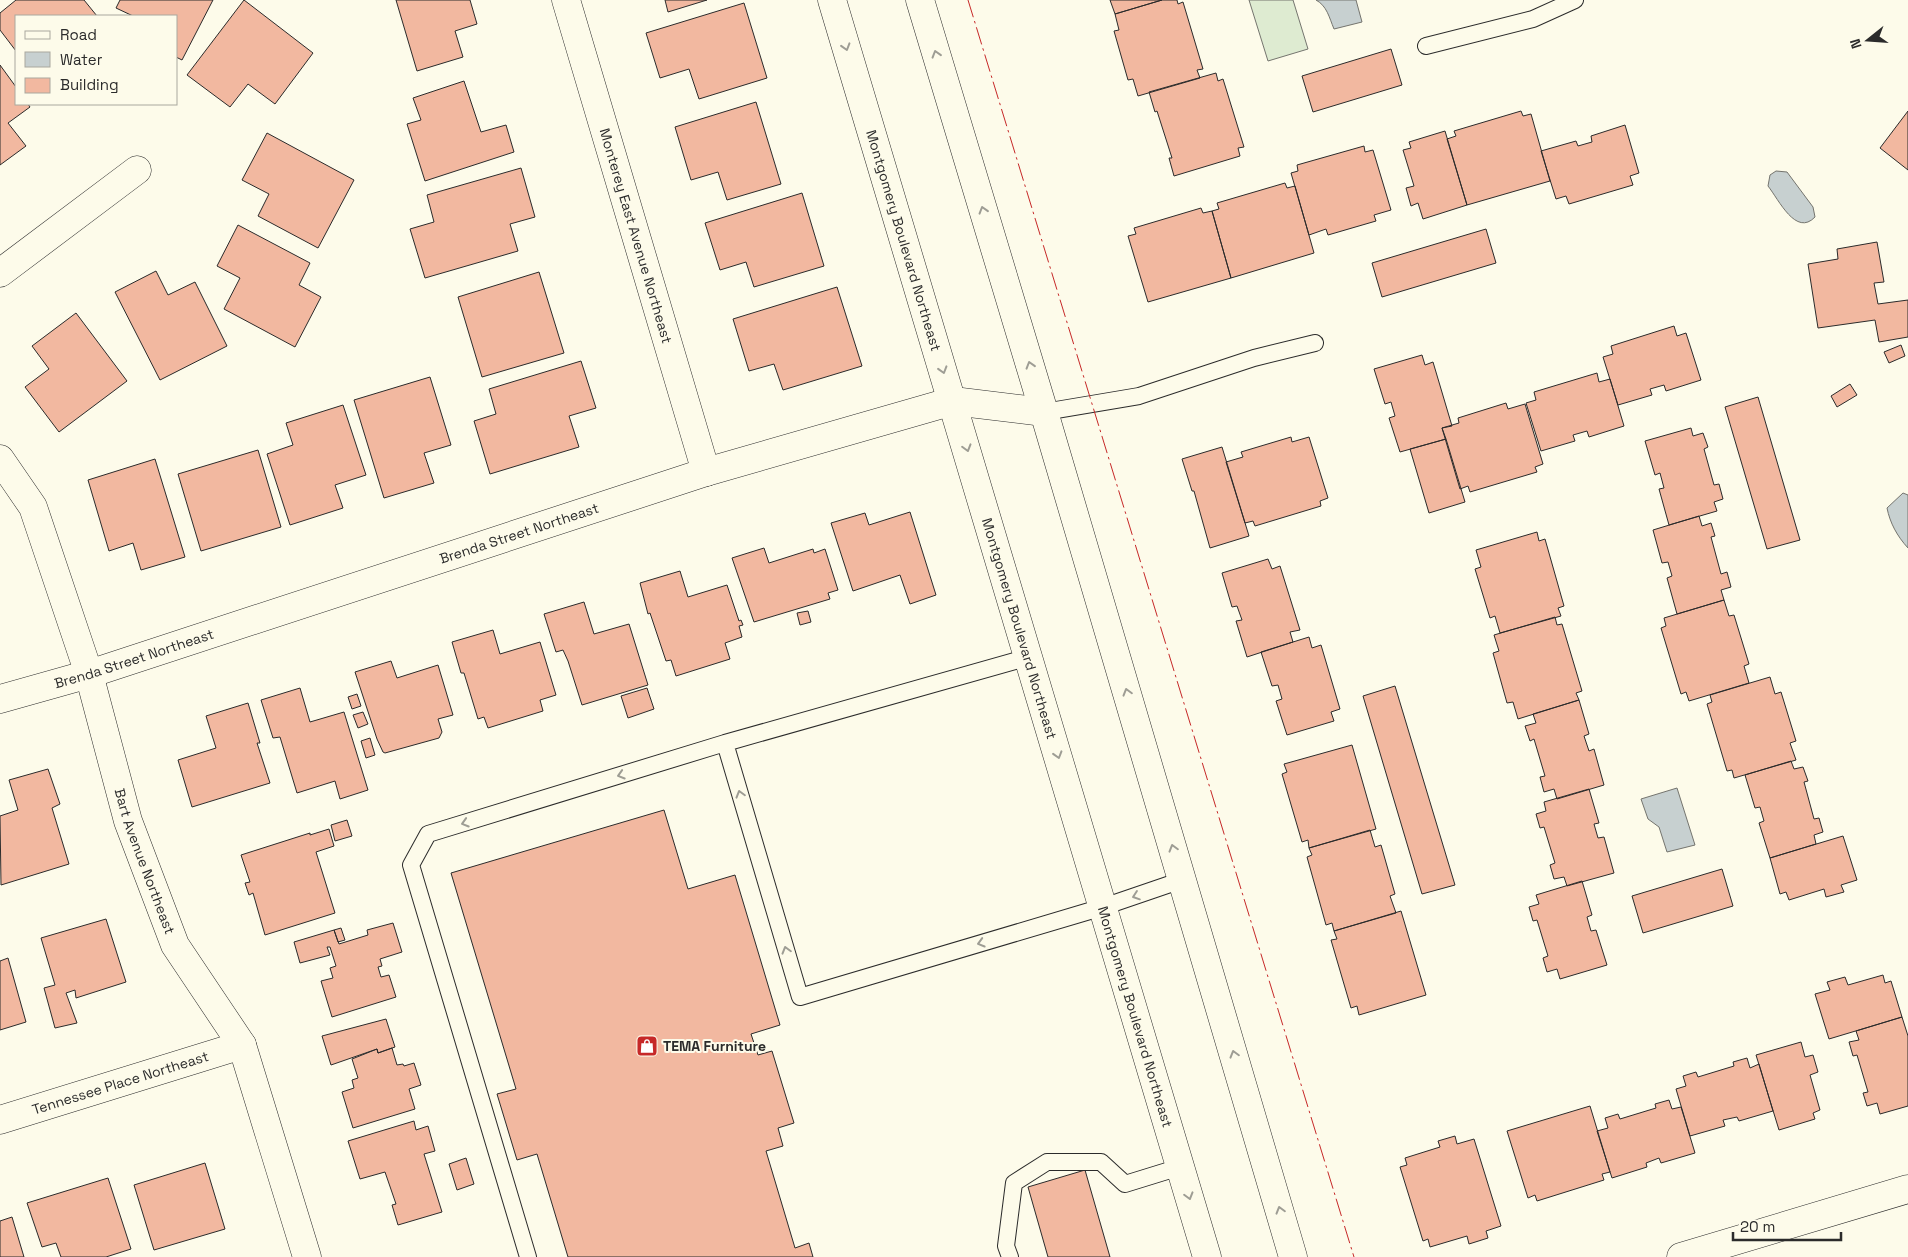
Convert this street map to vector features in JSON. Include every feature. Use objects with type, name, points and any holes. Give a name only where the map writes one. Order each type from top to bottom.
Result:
[{"type":"street","name":"Monterey East Avenue Northeast","points":[[566,0],[706,472]]},
{"type":"street","name":"Montgomery Boulevard Northeast","points":[[832,0],[953,401],[1206,1257]]},
{"type":"street","points":[[920,0],[1044,412],[1293,1257]]},
{"type":"street","points":[[0,273],[137,170]]},
{"type":"street","name":"Brenda Street Northeast","points":[[0,700],[89,674],[706,472],[953,401],[1044,412]]},
{"type":"street","name":"Bart Avenue Northeast","points":[[0,459],[33,506],[89,674],[128,822],[175,945],[242,1045],[307,1257]]},
{"type":"street","name":"Tennessee Place Northeast","points":[[0,1120],[242,1045]]},
{"type":"street","points":[[1681,1257],[1738,1249],[1908,1189]]},
{"type":"lane","points":[[1426,46],[1533,19],[1575,0]]},
{"type":"lane","points":[[1044,412],[1139,396],[1254,358],[1315,343]]},
{"type":"lane","points":[[528,1257],[411,865],[428,834],[725,743],[1029,657]]},
{"type":"lane","points":[[725,743],[800,997],[1103,907],[1182,880]]},
{"type":"lane","points":[[1010,1257],[1006,1246],[1014,1183],[1047,1162],[1101,1162],[1125,1184],[1180,1167]]},
{"type":"green space","points":[[1249,0],[1293,0],[1308,49],[1268,61]]},
{"type":"water","points":[[1316,0],[1356,0],[1362,22],[1334,29],[1325,9]]},
{"type":"water","points":[[1776,171],[1787,172],[1813,207],[1815,217],[1808,222],[1801,223],[1788,214],[1768,186],[1770,175]]},
{"type":"water","points":[[1903,493],[1908,495],[1908,548],[1894,529],[1887,508]]},
{"type":"water","points":[[1677,788],[1695,845],[1667,852],[1659,827],[1648,819],[1641,799]]},
{"type":"building","points":[[16,0],[84,0],[96,15],[15,15],[15,50],[0,30],[0,13]]},
{"type":"building","points":[[120,0],[213,0],[182,60],[178,58],[178,15],[131,15],[116,8]]},
{"type":"building","points":[[244,0],[313,53],[275,104],[248,84],[230,107],[187,75]]},
{"type":"building","points":[[396,0],[470,0],[477,24],[455,31],[463,57],[417,71]]},
{"type":"building","points":[[665,0],[707,0],[668,12]]},
{"type":"building","points":[[1110,0],[1162,0],[1115,14]]},
{"type":"building","points":[[1162,0],[1177,0],[1178,4],[1183,2],[1203,69],[1197,70],[1200,78],[1138,96],[1133,79],[1128,80],[1114,31],[1119,30],[1115,14]]},
{"type":"building","points":[[744,3],[767,78],[699,99],[689,69],[660,78],[646,33]]},
{"type":"building","points":[[1391,49],[1402,85],[1313,112],[1302,76]]},
{"type":"building","points":[[0,65],[15,86],[15,105],[29,105],[30,107],[8,123],[26,146],[0,165]]},
{"type":"building","points":[[1216,73],[1218,81],[1223,79],[1244,147],[1238,148],[1240,156],[1174,176],[1169,158],[1172,158],[1149,92]]},
{"type":"building","points":[[464,81],[481,132],[506,125],[514,152],[425,181],[407,124],[421,120],[413,98]]},
{"type":"building","points":[[756,102],[781,184],[727,200],[718,172],[691,180],[675,127]]},
{"type":"building","points":[[1521,111],[1523,116],[1531,114],[1550,181],[1467,205],[1447,139],[1456,136],[1454,131]]},
{"type":"building","points":[[1908,111],[1908,170],[1880,148]]},
{"type":"building","points":[[1625,125],[1639,173],[1630,176],[1633,185],[1569,204],[1566,196],[1556,199],[1541,151],[1576,141],[1578,146],[1592,142],[1591,136]]},
{"type":"building","points":[[1445,131],[1467,205],[1423,219],[1418,203],[1411,206],[1406,188],[1414,186],[1403,150],[1411,148],[1409,142]]},
{"type":"building","points":[[267,133],[354,180],[318,248],[258,216],[269,194],[242,180]]},
{"type":"building","points":[[1364,146],[1365,152],[1373,150],[1391,210],[1374,215],[1376,221],[1328,235],[1326,229],[1309,235],[1291,173],[1298,171],[1297,165]]},
{"type":"building","points":[[521,168],[535,217],[510,224],[518,251],[425,278],[410,229],[434,222],[427,195]]},
{"type":"building","points":[[1285,183],[1287,188],[1295,186],[1314,253],[1231,278],[1212,211],[1219,209],[1217,203]]},
{"type":"building","points":[[802,193],[824,266],[754,287],[746,262],[720,270],[705,223]]},
{"type":"building","points":[[1201,208],[1203,213],[1212,211],[1231,278],[1148,302],[1128,236],[1136,234],[1134,228]]},
{"type":"building","points":[[238,225],[310,263],[299,285],[321,297],[295,347],[224,309],[240,278],[217,266]]},
{"type":"building","points":[[1486,229],[1496,263],[1382,297],[1372,263]]},
{"type":"building","points":[[1877,242],[1884,282],[1874,283],[1878,304],[1908,300],[1908,337],[1879,342],[1875,320],[1818,328],[1808,264],[1838,259],[1837,249]]},
{"type":"building","points":[[156,271],[168,295],[195,282],[227,346],[160,380],[115,292]]},
{"type":"building","points":[[539,272],[564,353],[482,377],[458,297]]},
{"type":"building","points":[[837,287],[862,366],[783,390],[774,364],[749,371],[733,319]]},
{"type":"building","points":[[76,313],[127,381],[59,432],[25,387],[49,369],[32,346]]},
{"type":"building","points":[[1674,326],[1677,336],[1686,333],[1701,380],[1666,391],[1664,385],[1650,389],[1652,395],[1618,405],[1603,357],[1613,354],[1611,346]]},
{"type":"building","points":[[1901,345],[1905,356],[1889,363],[1884,352]]},
{"type":"building","points":[[1422,355],[1425,365],[1433,362],[1452,426],[1442,428],[1446,439],[1400,452],[1389,418],[1395,416],[1391,402],[1385,404],[1374,369]]},
{"type":"building","points":[[581,361],[596,408],[569,416],[579,447],[490,474],[474,421],[496,414],[489,389]]},
{"type":"building","points":[[1597,373],[1599,382],[1610,379],[1624,426],[1589,437],[1587,431],[1573,435],[1575,441],[1541,451],[1526,403],[1536,400],[1534,392]]},
{"type":"building","points":[[430,377],[451,445],[424,453],[434,483],[384,498],[354,400]]},
{"type":"building","points":[[1850,384],[1857,395],[1837,407],[1831,396]]},
{"type":"building","points":[[1758,397],[1800,540],[1767,549],[1725,407]]},
{"type":"building","points":[[1506,403],[1508,409],[1525,404],[1543,464],[1535,467],[1537,472],[1470,492],[1468,486],[1460,489],[1442,428],[1459,423],[1458,418]]},
{"type":"building","points":[[343,405],[366,475],[335,485],[343,508],[290,525],[267,454],[293,445],[286,423]]},
{"type":"building","points":[[1691,428],[1693,436],[1703,433],[1708,447],[1704,449],[1714,485],[1719,484],[1723,499],[1714,502],[1717,511],[1669,525],[1659,489],[1664,488],[1660,473],[1655,475],[1645,441]]},
{"type":"building","points":[[1291,437],[1292,442],[1309,437],[1328,498],[1320,501],[1321,506],[1255,526],[1253,521],[1245,523],[1226,462],[1243,457],[1241,452]]},
{"type":"building","points":[[1446,439],[1465,502],[1429,513],[1410,449]]},
{"type":"building","points":[[1222,447],[1249,536],[1210,548],[1194,491],[1192,491],[1182,459]]},
{"type":"building","points":[[258,450],[281,527],[201,551],[178,474]]},
{"type":"building","points":[[155,459],[185,557],[141,570],[133,543],[109,551],[88,480]]},
{"type":"building","points":[[910,512],[936,595],[910,604],[900,575],[853,591],[831,523],[865,513],[869,525]]},
{"type":"building","points":[[1699,516],[1702,526],[1711,523],[1715,536],[1711,537],[1721,574],[1727,572],[1731,587],[1721,590],[1724,600],[1677,614],[1667,578],[1672,576],[1668,562],[1662,563],[1653,530]]},
{"type":"building","points":[[1537,532],[1539,541],[1545,539],[1564,606],[1558,608],[1561,616],[1500,633],[1495,616],[1490,618],[1475,569],[1481,567],[1476,550]]},
{"type":"building","points":[[764,548],[769,563],[813,549],[814,553],[825,549],[838,590],[828,593],[830,599],[754,622],[732,558]]},
{"type":"building","points":[[1268,559],[1272,569],[1280,566],[1300,630],[1290,632],[1293,642],[1247,657],[1236,621],[1242,620],[1237,606],[1232,607],[1222,573]]},
{"type":"building","points":[[680,571],[688,597],[727,585],[739,621],[741,620],[743,625],[739,626],[742,637],[725,643],[730,659],[676,676],[671,660],[666,661],[650,613],[648,614],[640,583]]},
{"type":"building","points":[[1724,600],[1729,616],[1734,615],[1749,664],[1744,666],[1749,683],[1689,701],[1686,692],[1681,694],[1661,628],[1666,626],[1664,618]]},
{"type":"building","points":[[584,602],[594,634],[629,624],[648,685],[582,705],[568,661],[563,650],[556,652],[544,614]]},
{"type":"building","points":[[808,611],[811,622],[800,625],[797,613]]},
{"type":"building","points":[[1555,617],[1557,625],[1562,624],[1582,691],[1576,693],[1579,700],[1518,719],[1513,702],[1507,703],[1493,653],[1499,651],[1494,635]]},
{"type":"building","points":[[493,630],[500,654],[540,642],[556,695],[540,700],[543,711],[488,728],[484,717],[478,719],[452,642]]},
{"type":"building","points":[[1309,637],[1312,648],[1321,645],[1340,709],[1331,712],[1334,721],[1287,735],[1276,701],[1282,699],[1278,685],[1272,686],[1261,652]]},
{"type":"building","points":[[391,661],[397,678],[438,665],[453,715],[438,719],[442,732],[439,738],[385,753],[377,739],[355,672]]},
{"type":"building","points":[[1770,677],[1775,694],[1781,692],[1796,741],[1790,743],[1796,760],[1734,778],[1732,770],[1727,771],[1707,704],[1712,702],[1710,695]]},
{"type":"building","points":[[1395,686],[1455,885],[1422,894],[1363,696]]},
{"type":"building","points":[[300,688],[310,722],[344,712],[368,790],[340,799],[335,781],[297,793],[280,737],[273,738],[261,700]]},
{"type":"building","points":[[647,688],[654,709],[628,718],[621,696]]},
{"type":"building","points":[[357,694],[361,706],[352,709],[348,697]]},
{"type":"building","points":[[1579,700],[1589,734],[1584,736],[1589,751],[1594,749],[1604,785],[1557,799],[1554,789],[1544,792],[1540,777],[1545,776],[1534,739],[1530,741],[1525,726],[1536,723],[1533,714]]},
{"type":"building","points":[[248,703],[260,743],[257,743],[270,783],[192,807],[178,760],[216,748],[206,716]]},
{"type":"building","points":[[363,712],[368,724],[358,728],[353,715]]},
{"type":"building","points":[[370,738],[375,755],[366,758],[361,741]]},
{"type":"building","points":[[1352,745],[1376,829],[1309,848],[1308,840],[1302,842],[1282,774],[1287,772],[1284,764]]},
{"type":"building","points":[[1791,761],[1794,769],[1803,767],[1808,781],[1804,782],[1814,819],[1819,818],[1823,832],[1814,835],[1816,844],[1770,858],[1759,823],[1764,821],[1760,807],[1755,808],[1745,775]]},
{"type":"building","points":[[48,769],[60,804],[52,808],[69,864],[1,885],[0,816],[18,810],[9,780]]},
{"type":"building","points":[[1589,789],[1599,823],[1594,824],[1598,838],[1604,837],[1614,873],[1567,886],[1564,877],[1554,879],[1550,865],[1555,863],[1544,827],[1540,828],[1536,814],[1546,811],[1544,802]]},
{"type":"building","points":[[664,810],[688,889],[735,875],[780,1025],[751,1034],[758,1055],[772,1051],[794,1123],[778,1128],[783,1146],[766,1151],[795,1248],[809,1243],[813,1257],[568,1257],[537,1154],[517,1160],[497,1094],[516,1089],[451,873]]},
{"type":"building","points":[[347,820],[352,836],[335,841],[331,825]]},
{"type":"building","points":[[329,829],[334,846],[316,852],[335,913],[265,935],[253,893],[249,895],[245,883],[250,882],[241,855],[310,833],[310,835]]},
{"type":"building","points":[[1370,830],[1375,847],[1381,845],[1395,894],[1390,896],[1396,913],[1334,931],[1332,923],[1326,925],[1307,857],[1312,855],[1309,848]]},
{"type":"building","points":[[1843,836],[1857,880],[1841,885],[1844,892],[1826,897],[1824,889],[1789,900],[1786,892],[1780,894],[1770,858]]},
{"type":"building","points":[[1722,869],[1733,906],[1643,933],[1632,896]]},
{"type":"building","points":[[1582,881],[1592,915],[1587,917],[1591,931],[1596,930],[1607,965],[1560,979],[1557,969],[1547,972],[1543,958],[1548,956],[1537,920],[1533,921],[1529,907],[1539,904],[1536,895]]},
{"type":"building","points":[[1401,911],[1426,995],[1359,1015],[1357,1006],[1351,1008],[1331,940],[1337,939],[1334,931]]},
{"type":"building","points":[[106,919],[126,982],[76,998],[75,990],[66,993],[77,1023],[55,1028],[44,988],[55,985],[41,938]]},
{"type":"building","points":[[393,923],[402,952],[380,959],[382,966],[378,967],[381,977],[389,975],[396,997],[332,1017],[321,981],[333,978],[330,968],[336,966],[330,947],[327,947],[330,955],[300,963],[294,942],[334,930],[339,944],[368,935],[367,930]]},
{"type":"building","points":[[341,928],[345,940],[338,942],[334,930]]},
{"type":"building","points":[[8,958],[26,1022],[0,1030],[0,961]]},
{"type":"building","points":[[1883,975],[1885,983],[1891,981],[1902,1017],[1829,1039],[1815,994],[1830,990],[1827,982],[1845,977],[1848,985]]},
{"type":"building","points":[[1902,1017],[1908,1036],[1908,1106],[1880,1114],[1877,1103],[1867,1106],[1863,1093],[1868,1092],[1857,1055],[1853,1056],[1849,1042],[1859,1040],[1856,1031]]},
{"type":"building","points":[[386,1019],[395,1047],[378,1053],[377,1049],[331,1065],[322,1036]]},
{"type":"building","points":[[1801,1042],[1805,1057],[1813,1055],[1818,1072],[1810,1075],[1820,1110],[1813,1113],[1815,1119],[1779,1130],[1756,1055]]},
{"type":"building","points":[[392,1048],[397,1065],[403,1064],[404,1066],[414,1063],[421,1085],[409,1089],[415,1109],[353,1128],[342,1092],[354,1088],[352,1080],[358,1078],[352,1059],[377,1049],[378,1053]]},
{"type":"building","points":[[1747,1058],[1750,1068],[1759,1064],[1773,1111],[1739,1121],[1737,1117],[1723,1120],[1725,1126],[1690,1136],[1676,1089],[1686,1086],[1683,1076],[1696,1072],[1698,1077],[1734,1066],[1733,1062]]},
{"type":"building","points":[[1669,1100],[1672,1109],[1681,1107],[1695,1153],[1661,1163],[1659,1158],[1646,1163],[1647,1167],[1612,1178],[1597,1131],[1608,1128],[1605,1118],[1618,1114],[1620,1119],[1656,1108],[1655,1104]]},
{"type":"building","points":[[1590,1106],[1610,1172],[1602,1174],[1604,1180],[1537,1201],[1535,1195],[1528,1198],[1507,1131]]},
{"type":"building","points":[[414,1121],[416,1130],[428,1126],[435,1151],[424,1154],[442,1212],[398,1225],[392,1205],[396,1204],[385,1172],[360,1179],[348,1141]]},
{"type":"building","points":[[1455,1136],[1457,1144],[1474,1139],[1501,1226],[1486,1231],[1488,1238],[1469,1244],[1467,1236],[1430,1247],[1428,1239],[1423,1241],[1400,1167],[1407,1165],[1405,1158],[1440,1147],[1438,1141]]},
{"type":"building","points":[[466,1158],[474,1184],[457,1190],[449,1164]]},
{"type":"building","points":[[205,1163],[225,1229],[154,1250],[134,1185]]},
{"type":"building","points":[[1085,1170],[1110,1257],[1048,1257],[1028,1187]]},
{"type":"building","points":[[108,1178],[131,1249],[106,1257],[61,1257],[56,1243],[42,1247],[27,1203]]},
{"type":"building","points":[[12,1217],[24,1257],[0,1257],[0,1221]]},
{"type":"power","points":[[968,0],[1354,1257]]},
{"type":"place","name":"TEMA Furniture","points":[[647,1046]]}]
